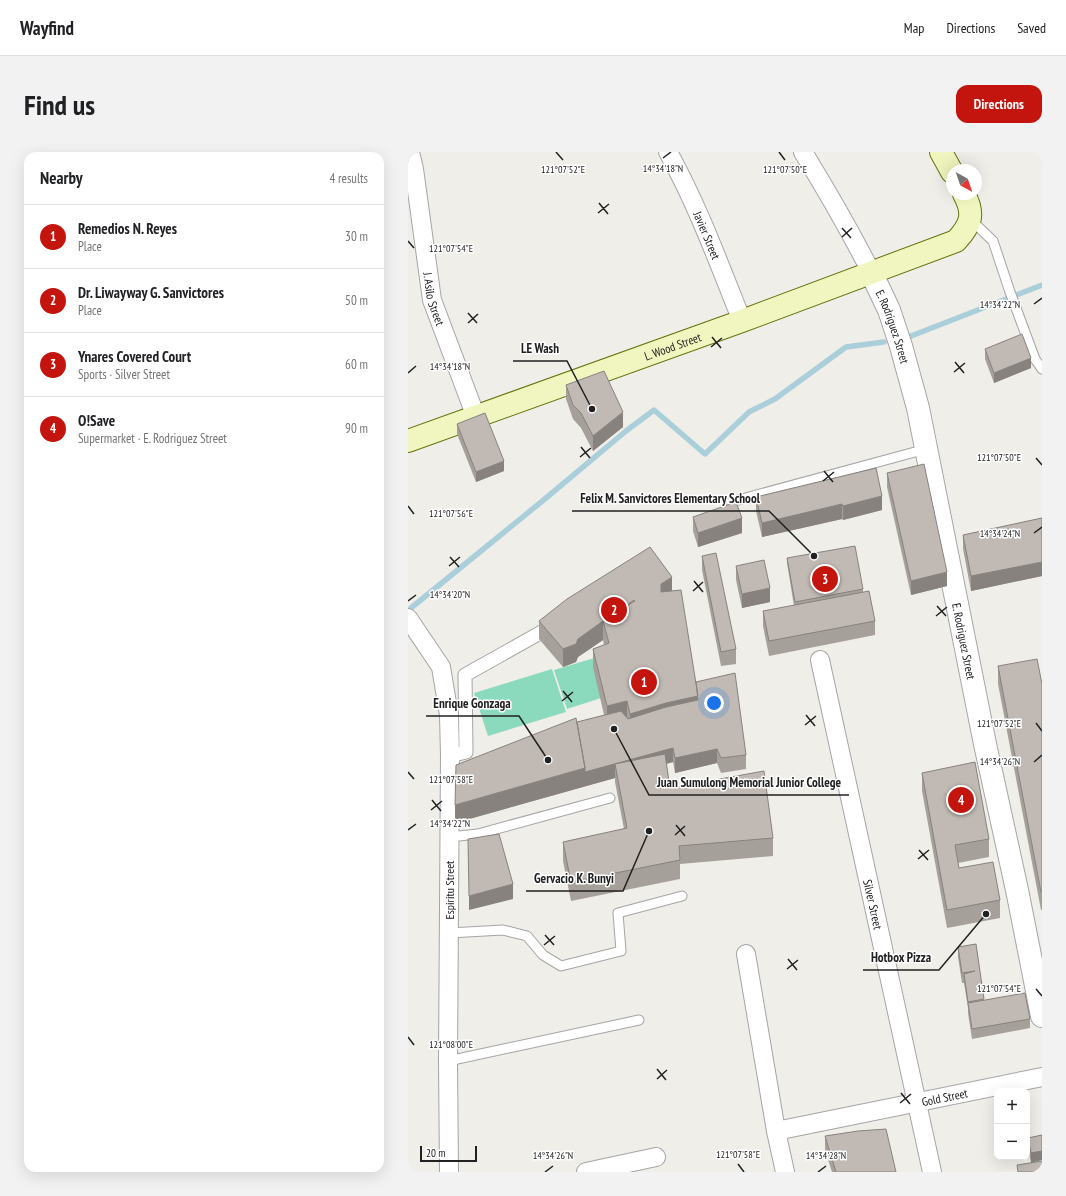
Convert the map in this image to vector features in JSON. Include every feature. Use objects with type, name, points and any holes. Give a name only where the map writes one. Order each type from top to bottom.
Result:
[{"type":"main road","points":[[941,152],[948,164]]},
{"type":"main road","points":[[967,200],[970,219]]},
{"type":"main road","name":"L. Wood Street","points":[[408,441],[742,321],[956,241],[966,230],[970,219]]},
{"type":"street","name":"J. Asilo Street","points":[[410,152],[414,170],[432,300],[476,417]]},
{"type":"street","name":"Javier Street","points":[[668,152],[684,182],[712,245],[742,321]]},
{"type":"street","points":[[803,152],[834,203],[871,272]]},
{"type":"street","name":"E. Rodriguez Street","points":[[871,272],[888,310],[901,346],[918,408],[982,728],[1017,890],[1042,1016]]},
{"type":"street","name":"Espiritu Street","points":[[408,618],[441,667],[449,715],[449,1172]]},
{"type":"street","points":[[450,756],[466,752],[465,675],[547,629]]},
{"type":"street","name":"Silver Street","points":[[820,660],[932,1172]]},
{"type":"street","points":[[746,954],[776,1131],[785,1172]]},
{"type":"street","name":"Gold Street","points":[[776,1131],[1042,1077]]},
{"type":"street","points":[[586,1172],[616,1169],[656,1157]]},
{"type":"lane","points":[[970,219],[993,241],[1035,359],[1042,369]]},
{"type":"lane","points":[[731,502],[926,449]]},
{"type":"lane","points":[[449,837],[478,834],[610,798]]},
{"type":"lane","points":[[449,933],[503,930],[527,936],[544,955],[561,966],[621,951],[618,913],[682,896]]},
{"type":"lane","points":[[448,1061],[639,1020]]},
{"type":"green space","points":[[611,653],[623,691],[567,709],[554,670]]},
{"type":"green space","points":[[552,669],[566,712],[488,736],[474,693]]},
{"type":"building","points":[[1022,334],[1031,358],[994,373],[985,349]]},
{"type":"building","points":[[604,371],[623,412],[593,436],[581,413],[573,405],[566,385]]},
{"type":"building","points":[[485,413],[504,461],[476,472],[457,424]]},
{"type":"building","points":[[924,464],[947,572],[911,581],[887,473]]},
{"type":"building","points":[[876,468],[882,496],[762,523],[756,497]]},
{"type":"building","points":[[736,502],[742,518],[698,533],[693,517]]},
{"type":"building","points":[[1042,518],[1042,562],[971,576],[963,535]]},
{"type":"building","points":[[855,546],[863,589],[795,602],[787,558]]},
{"type":"building","points":[[650,547],[672,577],[661,584],[661,592],[681,590],[698,696],[666,703],[630,714],[627,701],[607,706],[593,649],[609,643],[603,621],[578,639],[576,644],[563,649],[539,621],[567,599]]},
{"type":"building","points":[[716,553],[736,649],[721,652],[702,556]]},
{"type":"building","points":[[764,560],[770,588],[742,594],[736,566]]},
{"type":"building","points":[[869,591],[875,621],[769,641],[763,611]]},
{"type":"building","points":[[1037,659],[1042,684],[1042,892],[998,666]]},
{"type":"building","points":[[735,673],[746,755],[721,758],[717,749],[675,758],[673,748],[585,772],[577,722],[621,711],[628,719],[666,707],[698,700],[696,682]]},
{"type":"building","points":[[576,718],[585,768],[455,805],[456,765]]},
{"type":"building","points":[[665,754],[670,788],[764,771],[773,838],[679,846],[680,860],[571,882],[563,842],[627,828],[615,764]]},
{"type":"building","points":[[975,762],[989,839],[955,845],[959,868],[993,862],[1000,900],[947,910],[922,773]]},
{"type":"building","points":[[499,834],[513,884],[469,896],[468,839]]},
{"type":"building","points":[[976,944],[984,999],[968,1002],[964,974],[975,971],[962,973],[958,947]]},
{"type":"building","points":[[1025,993],[1030,1019],[972,1029],[968,1003]]},
{"type":"building","points":[[886,1129],[896,1172],[836,1172],[825,1136],[858,1131]]},
{"type":"building","points":[[1042,1135],[1042,1151],[1031,1153],[1030,1138]]},
{"type":"building","points":[[1042,1161],[1042,1172],[1018,1172],[1017,1165]]},
{"type":"waterway","points":[[911,336],[1042,285]]},
{"type":"waterway","points":[[411,608],[626,431],[654,410],[705,454],[749,412],[775,399],[846,347],[884,342]]},
{"type":"place","name":"LE Wash","points":[[592,409]]},
{"type":"place","name":"Felix M. Sanvictores Elementary School","points":[[814,556]]},
{"type":"place","name":"Ynares Covered Court","points":[[825,579]]},
{"type":"place","name":"Dr. Liwayway G. Sanvictores","points":[[614,610]]},
{"type":"place","name":"Remedios N. Reyes","points":[[644,682]]},
{"type":"place","name":"Juan Sumulong Memorial Junior College","points":[[614,729]]},
{"type":"place","name":"Enrique Gonzaga","points":[[548,760]]},
{"type":"place","name":"O!Save","points":[[961,800]]},
{"type":"place","name":"Gervacio K. Bunyi","points":[[649,831]]},
{"type":"place","name":"Hotbox Pizza","points":[[986,914]]}]
